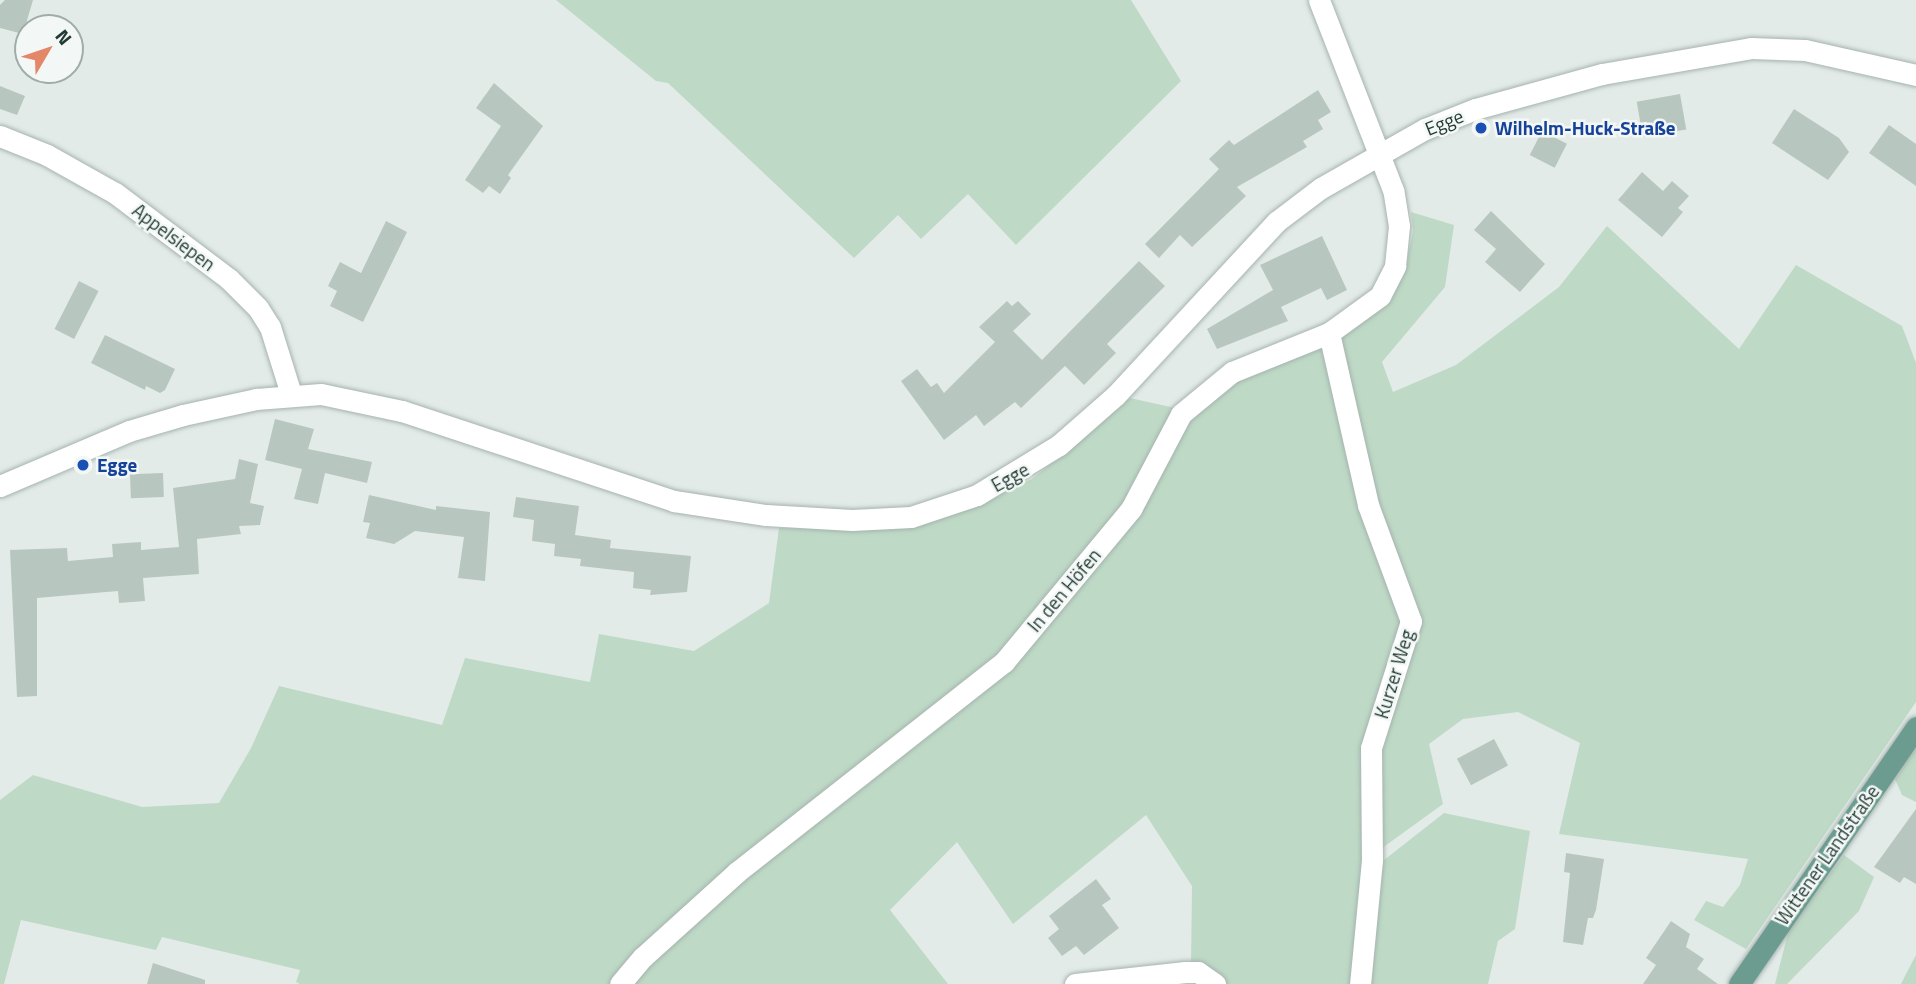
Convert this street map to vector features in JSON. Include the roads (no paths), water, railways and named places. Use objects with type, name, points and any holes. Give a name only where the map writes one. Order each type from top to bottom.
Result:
[{"type":"main road","name":"Wittener Landstraße","points":[[1739,984],[1916,727]]},
{"type":"street","points":[[1319,0],[1380,152]]},
{"type":"street","name":"Egge","points":[[0,485],[140,428],[219,406],[290,394],[367,400],[674,501],[766,515],[852,520],[911,517],[977,495],[1059,445],[1116,396],[1264,233],[1321,188],[1380,152],[1475,109],[1602,74],[1724,51],[1805,50],[1916,75]]},
{"type":"street","name":"Appelsiepen","points":[[0,136],[47,155],[115,193],[229,279],[270,327],[290,394]]},
{"type":"street","name":"In den Höfen","points":[[620,984],[643,957],[737,872],[1004,662],[1132,509],[1181,414],[1232,372],[1329,333],[1380,296],[1395,267],[1399,226],[1380,152]]},
{"type":"street","name":"Kurzer Weg","points":[[1329,333],[1368,505],[1411,621],[1371,748],[1372,860],[1360,984]]},
{"type":"street","points":[[1075,984],[1198,972],[1215,984]]},
{"type":"place","name":"Wilhelm-Huck-Straße","points":[[1481,128]]},
{"type":"place","name":"Egge","points":[[83,465]]}]
